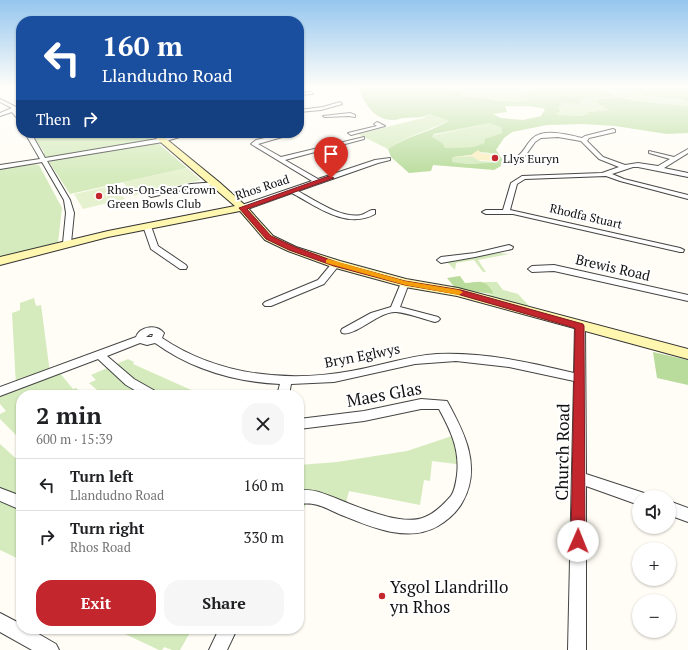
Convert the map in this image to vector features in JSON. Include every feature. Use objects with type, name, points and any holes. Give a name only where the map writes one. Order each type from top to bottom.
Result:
[{"type":"main road","points":[[160,138],[216,184],[242,208],[269,238],[292,249],[336,264],[405,283],[458,292],[688,354]]},
{"type":"main road","name":"Rhos Road","points":[[0,261],[67,243],[242,208]]},
{"type":"street","points":[[351,133],[382,126],[377,124]]},
{"type":"street","points":[[584,140],[587,136],[613,131]]},
{"type":"street","points":[[525,154],[534,139],[539,137],[552,136],[584,140],[601,158],[624,167]]},
{"type":"street","points":[[31,138],[67,200],[70,213],[67,243]]},
{"type":"street","points":[[0,167],[171,138]]},
{"type":"street","points":[[271,138],[254,144],[318,182]]},
{"type":"street","points":[[281,159],[362,138]]},
{"type":"street","points":[[651,152],[675,159]]},
{"type":"street","points":[[659,168],[688,152]]},
{"type":"street","name":"Rhos Road","points":[[242,208],[388,158]]},
{"type":"street","points":[[506,211],[514,183],[519,178],[533,176],[607,174],[624,167],[638,165],[688,175]]},
{"type":"street","points":[[607,174],[622,180],[688,197]]},
{"type":"street","points":[[151,195],[162,194],[195,185],[216,184]]},
{"type":"street","points":[[293,191],[345,218],[356,219],[367,216],[372,212]]},
{"type":"street","name":"Rhodfa Stuart","points":[[486,212],[506,211],[680,250]]},
{"type":"street","points":[[147,226],[154,247],[183,266]]},
{"type":"street","points":[[442,260],[475,255],[509,247]]},
{"type":"street","points":[[268,304],[321,282],[336,264]]},
{"type":"street","name":"Brewis Road","points":[[532,268],[554,268],[688,298]]},
{"type":"street","points":[[395,309],[405,283]]},
{"type":"street","points":[[346,331],[374,315],[395,309],[435,319]]},
{"type":"street","name":"Church Road","points":[[577,650],[580,326]]},
{"type":"street","name":"Bryn Eglwys","points":[[100,355],[141,340],[143,333],[152,330],[159,333],[156,339],[202,365],[242,376],[286,380],[344,376],[399,363],[435,358],[464,357],[495,360],[580,378]]},
{"type":"street","points":[[0,392],[100,355],[130,382],[144,390]]},
{"type":"street","points":[[284,390],[286,380]]},
{"type":"street","name":"Maes Glas","points":[[304,423],[364,416],[421,404],[443,404],[463,448],[464,465],[462,484],[458,497],[436,520],[420,526],[389,523],[312,496],[304,497]]},
{"type":"street","points":[[579,478],[632,496]]},
{"type":"street","points":[[0,494],[16,501]]},
{"type":"street","points":[[676,510],[688,514]]},
{"type":"street","points":[[0,622],[16,631]]},
{"type":"street","points":[[21,634],[50,650]]},
{"type":"street","points":[[218,650],[226,634]]},
{"type":"green space","points":[[379,116],[424,116],[394,120]]},
{"type":"green space","points":[[426,116],[436,116],[449,121],[410,137],[388,149],[358,134]]},
{"type":"green space","points":[[436,116],[498,116],[523,120],[540,116],[688,116],[688,133],[667,134],[615,126],[583,124],[547,125],[512,132],[504,138],[496,150],[502,159],[501,166],[494,170],[433,165],[431,171],[409,173],[391,157],[388,149],[449,121]],"holes":[[[490,123],[502,128],[502,133],[484,139],[485,143],[473,147],[445,148],[442,143],[432,137],[434,134]],[[479,152],[495,154],[498,158],[498,162],[469,164],[452,162],[452,158],[454,157],[471,155]]]},
{"type":"green space","points":[[490,123],[502,128],[502,133],[484,139],[486,143],[473,147],[445,148],[432,137],[434,135]]},
{"type":"green space","points":[[34,138],[152,139],[48,157],[44,156],[44,152]]},
{"type":"green space","points":[[159,144],[187,168],[70,194],[49,162],[58,159]]},
{"type":"green space","points":[[484,153],[496,154],[498,162],[469,164],[452,162],[452,158],[454,157],[472,156],[480,161],[496,162],[495,155]]},
{"type":"green space","points":[[33,164],[39,165],[62,208],[58,243],[0,258],[0,169]]},
{"type":"green space","points":[[187,168],[201,180],[133,196],[123,182]]},
{"type":"green space","name":"Rhos-On-Sea Crown Green Bowls Club","points":[[115,185],[125,199],[83,209],[74,194]]},
{"type":"green space","points":[[500,253],[509,254],[478,260],[486,272],[483,272],[474,260],[456,263],[455,270],[447,262],[450,260]]},
{"type":"green space","points":[[460,276],[465,283],[484,283],[493,292],[492,294],[456,289],[447,278]]},
{"type":"green space","points":[[484,282],[497,282],[503,290],[518,294],[530,307],[487,295],[492,294]]},
{"type":"green space","points":[[34,298],[36,306],[41,305],[50,373],[59,372],[73,389],[76,388],[78,390],[16,390],[16,435],[0,419],[0,414],[6,411],[0,404],[0,392],[16,386],[12,313],[20,310],[20,303]]},
{"type":"green space","points":[[653,352],[688,360],[688,385],[657,378]]},
{"type":"green space","points":[[128,359],[134,362],[133,364],[191,390],[97,390],[89,383],[96,380],[91,375]]},
{"type":"green space","points":[[458,434],[464,465],[432,461],[430,481],[424,480],[420,505],[349,491],[346,503],[307,502],[304,508],[304,465],[337,462],[407,451]]},
{"type":"green space","points":[[0,444],[16,458],[16,558],[0,550]]},
{"type":"green space","points":[[125,634],[189,634],[180,650],[172,650],[164,647],[162,650]]},
{"type":"sand","points":[[478,150],[481,153],[494,155],[494,161],[478,160],[470,156],[454,157],[471,155]]},
{"type":"slow traffic","points":[[328,262],[405,283],[459,292]]},
{"type":"place","name":"Llys Euryn","points":[[495,158]]},
{"type":"place","name":"Rhos-On-Sea Crown Green Bowls Club","points":[[99,196]]},
{"type":"place","name":"Ysgol Llandrillo yn Rhos","points":[[382,596]]},
{"type":"route","points":[[331,178],[242,208],[269,238],[292,249],[336,264],[405,283],[458,292],[580,326],[578,541]]}]
